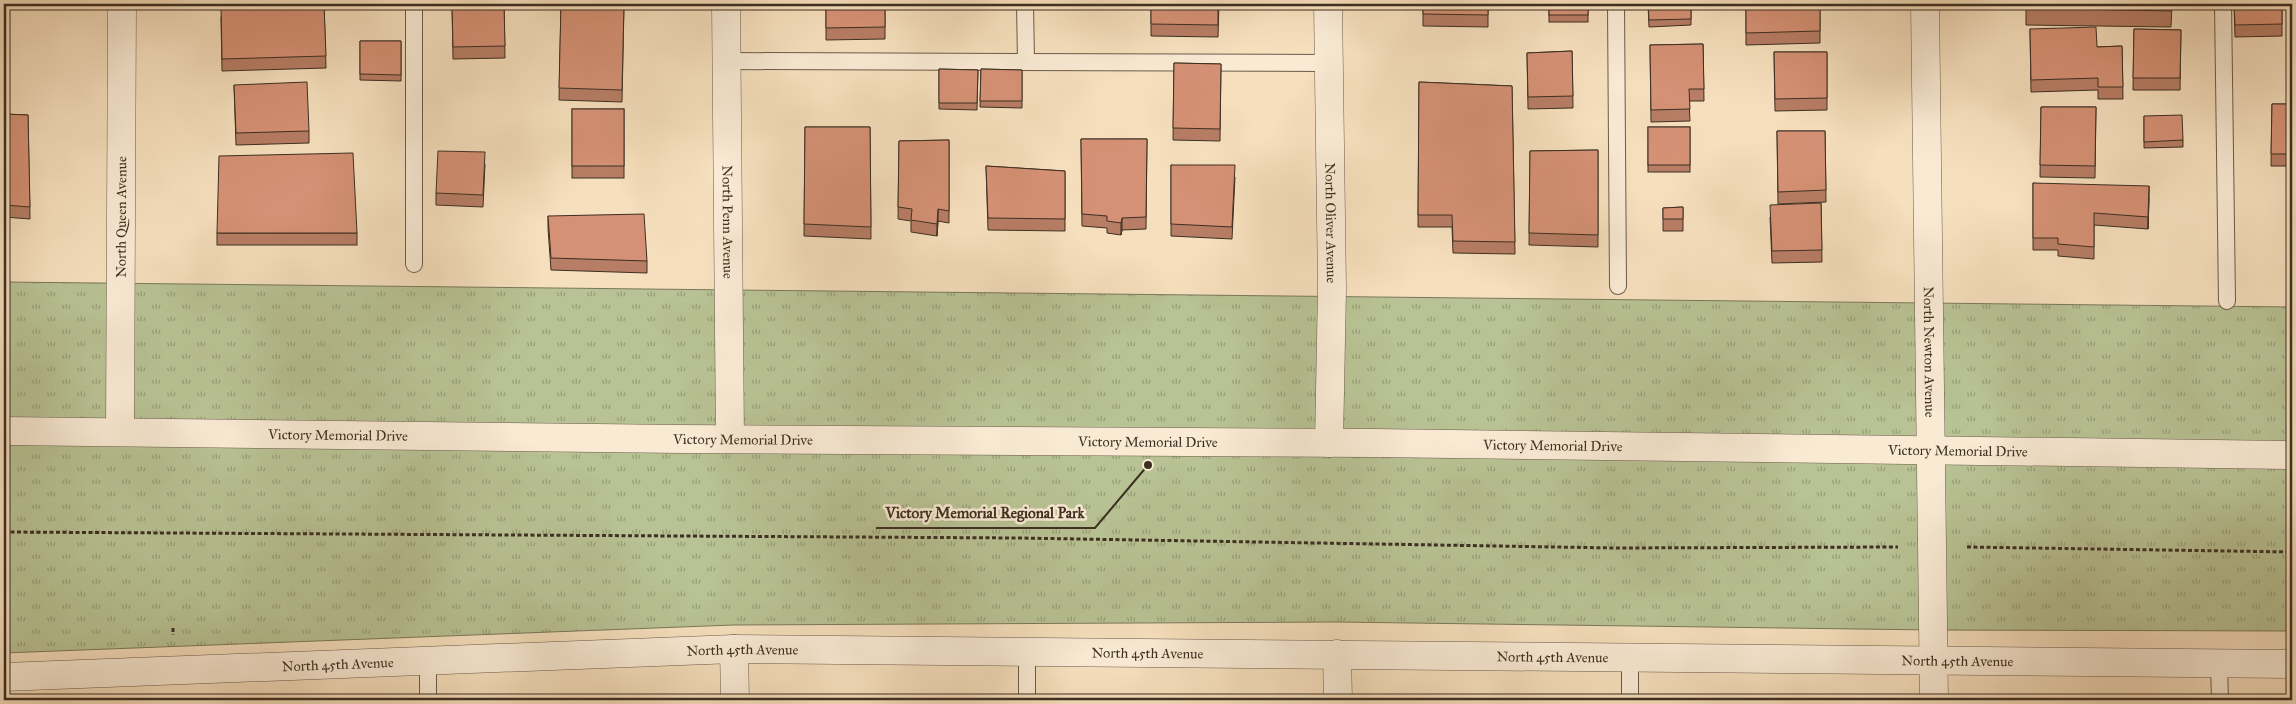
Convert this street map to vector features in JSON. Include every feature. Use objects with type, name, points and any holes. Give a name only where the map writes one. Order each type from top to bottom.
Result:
[{"type":"street","name":"North Queen Avenue","points":[[120,431],[122,4]]},
{"type":"street","name":"North Penn Avenue","points":[[726,4],[730,439]]},
{"type":"street","name":"North Oliver Avenue","points":[[1328,4],[1332,288],[1329,443]]},
{"type":"street","name":"North Newton Avenue","points":[[1925,4],[1934,700]]},
{"type":"street","name":"Victory Memorial Drive","points":[[4,431],[1329,443],[2292,455]]},
{"type":"street","name":"North 45th Avenue","points":[[4,676],[734,649],[2292,664]]},
{"type":"street","points":[[734,649],[735,700]]},
{"type":"street","points":[[1337,654],[1338,700]]},
{"type":"lane","points":[[414,4],[414,264]]},
{"type":"lane","points":[[1025,4],[1026,61]]},
{"type":"lane","points":[[1616,4],[1618,286]]},
{"type":"lane","points":[[2223,4],[2227,300]]},
{"type":"lane","points":[[726,61],[1329,64]]},
{"type":"lane","points":[[1027,651],[1027,700]]},
{"type":"lane","points":[[1630,658],[1630,700]]},
{"type":"lane","points":[[428,660],[428,700]]},
{"type":"lane","points":[[2219,664],[2220,700]]},
{"type":"path","points":[[4,532],[1019,538],[1615,548],[1885,546]]},
{"type":"path","points":[[1978,547],[2292,552]]},
{"type":"green space","points":[[4,282],[2292,307],[2292,631],[1932,630],[1336,622],[733,625],[4,653]]},
{"type":"building","points":[[324,4],[326,56],[222,59],[221,5]]},
{"type":"building","points":[[452,4],[504,4],[505,46],[453,47]]},
{"type":"building","points":[[561,4],[624,4],[622,90],[559,88]]},
{"type":"building","points":[[826,4],[885,4],[885,27],[826,28]]},
{"type":"building","points":[[1151,4],[1218,4],[1218,25],[1151,24]]},
{"type":"building","points":[[1423,4],[1488,4],[1488,15],[1423,14]]},
{"type":"building","points":[[1549,4],[1588,4],[1588,15],[1549,15]]},
{"type":"building","points":[[1648,4],[1691,4],[1691,19],[1649,20]]},
{"type":"building","points":[[1820,4],[1820,31],[1746,33],[1746,6]]},
{"type":"building","points":[[2026,4],[2172,4],[2171,11],[2026,8]]},
{"type":"building","points":[[2234,4],[2282,4],[2282,24],[2235,25]]},
{"type":"building","points":[[2096,27],[2097,47],[2122,46],[2123,87],[2098,87],[2098,78],[2031,80],[2030,29]]},
{"type":"building","points":[[2134,29],[2181,30],[2180,78],[2133,78]]},
{"type":"building","points":[[2289,30],[2292,30],[2292,83],[2288,83]]},
{"type":"building","points":[[360,41],[401,41],[401,75],[360,74]]},
{"type":"building","points":[[1703,44],[1704,89],[1689,89],[1690,109],[1651,110],[1650,45]]},
{"type":"building","points":[[1572,51],[1573,96],[1528,97],[1527,53]]},
{"type":"building","points":[[1774,52],[1827,52],[1827,98],[1775,99]]},
{"type":"building","points":[[1174,63],[1221,64],[1220,129],[1173,128]]},
{"type":"building","points":[[939,69],[978,70],[977,103],[939,103]]},
{"type":"building","points":[[981,69],[1022,70],[1022,101],[980,101]]},
{"type":"building","points":[[307,82],[309,131],[236,133],[234,85]]},
{"type":"building","points":[[1419,82],[1512,86],[1515,242],[1453,241],[1452,215],[1418,215]]},
{"type":"building","points":[[2272,104],[2292,104],[2292,154],[2271,154]]},
{"type":"building","points":[[2041,107],[2096,107],[2095,166],[2040,165]]},
{"type":"building","points":[[572,109],[624,109],[624,166],[572,166]]},
{"type":"building","points":[[4,114],[28,115],[30,207],[4,205]]},
{"type":"building","points":[[2182,115],[2183,140],[2144,142],[2144,116]]},
{"type":"building","points":[[805,127],[870,127],[871,227],[804,224]]},
{"type":"building","points":[[1648,127],[1690,127],[1690,165],[1648,165]]},
{"type":"building","points":[[1777,131],[1825,131],[1826,190],[1778,192]]},
{"type":"building","points":[[1081,139],[1147,139],[1146,217],[1122,218],[1121,223],[1107,221],[1107,216],[1082,214]]},
{"type":"building","points":[[949,140],[949,211],[938,209],[937,224],[911,220],[912,209],[898,207],[899,141]]},
{"type":"building","points":[[1598,150],[1598,235],[1529,233],[1530,151]]},
{"type":"building","points":[[438,151],[485,152],[483,195],[436,193]]},
{"type":"building","points":[[353,153],[357,233],[217,233],[219,156]]},
{"type":"building","points":[[1171,165],[1235,165],[1232,227],[1171,224]]},
{"type":"building","points":[[986,166],[1065,171],[1065,219],[988,218]]},
{"type":"building","points":[[2033,183],[2149,186],[2148,217],[2094,213],[2094,247],[2058,244],[2058,238],[2033,238]]},
{"type":"building","points":[[1821,203],[1822,250],[1772,251],[1770,205]]},
{"type":"building","points":[[1683,207],[1683,219],[1663,219],[1663,208]]},
{"type":"building","points":[[644,214],[647,261],[551,258],[548,216]]},
{"type":"building","points":[[1230,697],[1231,700],[1148,700]]},
{"type":"place","name":"Victory Memorial Regional Park","points":[[1148,465]]}]
